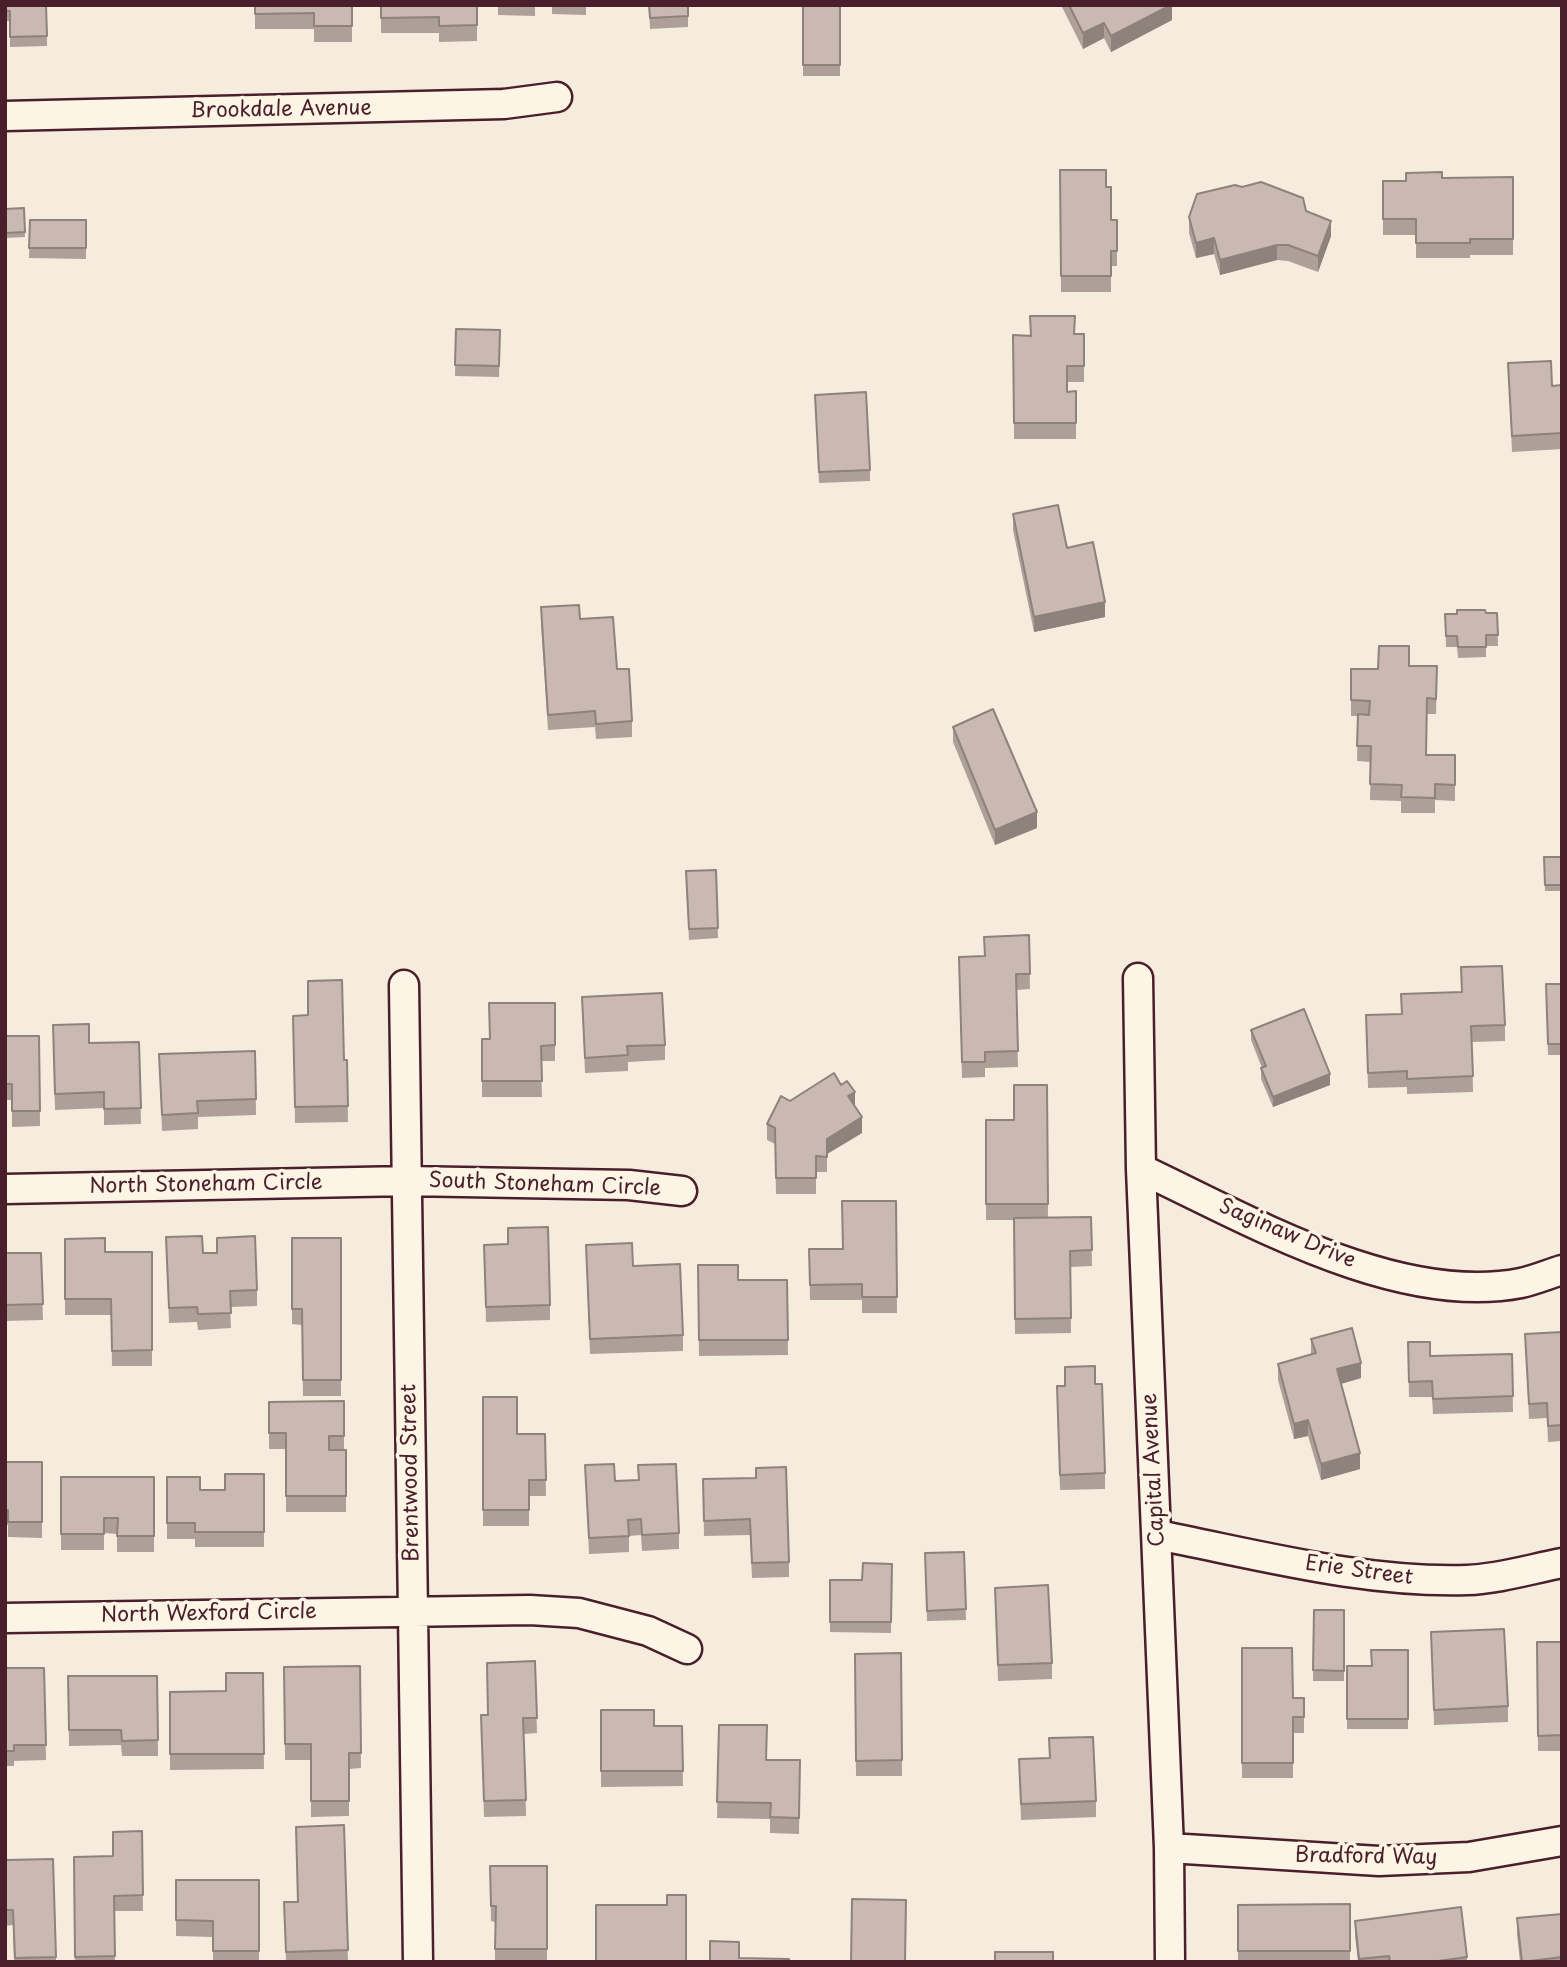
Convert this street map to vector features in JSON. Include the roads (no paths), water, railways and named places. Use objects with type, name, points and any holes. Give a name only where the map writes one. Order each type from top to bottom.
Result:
[{"type":"street","name":"Brookdale Avenue","points":[[5,116],[504,104],[557,97]]},
{"type":"street","name":"Capital Avenue","points":[[1138,978],[1141,1169],[1169,1849],[1170,1962]]},
{"type":"street","name":"Brentwood Street","points":[[404,985],[418,1962]]},
{"type":"street","name":"Saginaw Drive","points":[[1141,1169],[1318,1252],[1392,1275],[1435,1283],[1474,1286],[1521,1283],[1562,1270]]},
{"type":"street","name":"North Stoneham Circle","points":[[5,1189],[407,1181]]},
{"type":"street","name":"South Stoneham Circle","points":[[407,1181],[629,1185],[682,1191]]},
{"type":"street","name":"Erie Street","points":[[1157,1535],[1347,1573],[1402,1579],[1471,1580],[1562,1563]]},
{"type":"street","name":"North Wexford Circle","points":[[5,1618],[530,1609],[579,1613],[648,1631],[687,1649]]},
{"type":"street","name":"Bradford Way","points":[[1169,1849],[1379,1861],[1469,1857],[1562,1841]]}]
